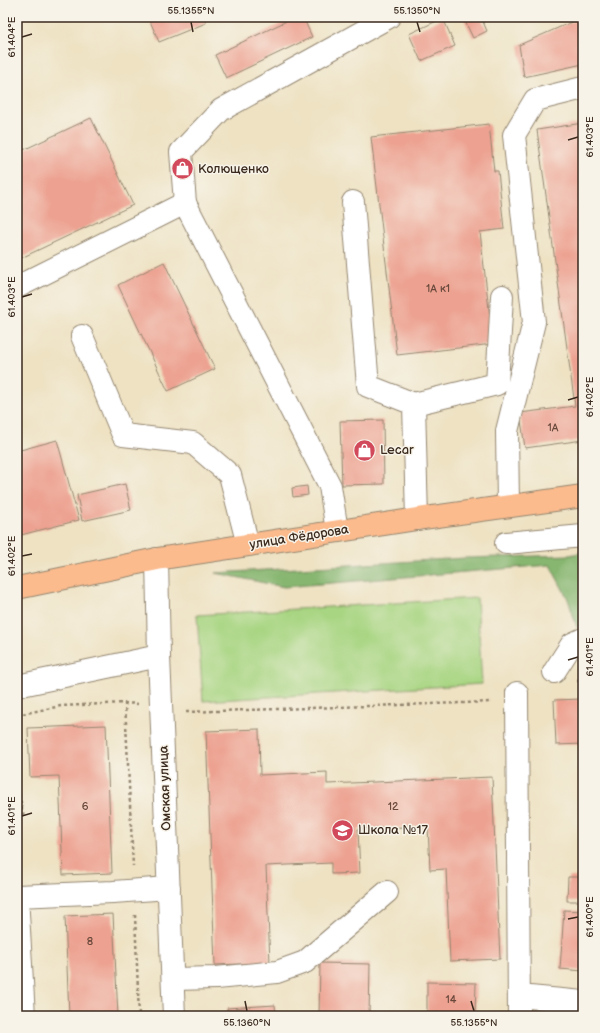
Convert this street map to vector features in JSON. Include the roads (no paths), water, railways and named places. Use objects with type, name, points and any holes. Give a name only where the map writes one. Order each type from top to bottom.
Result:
[{"type":"main road","name":"улица Фёдорова","points":[[17,588],[157,559],[248,544],[583,496]]},
{"type":"street","points":[[337,531],[330,486],[185,203],[181,152],[221,110],[389,17]]},
{"type":"street","points":[[508,506],[507,431],[534,322],[514,135],[535,100],[583,88]]},
{"type":"street","points":[[353,202],[368,386],[414,404],[496,384],[502,296]]},
{"type":"street","points":[[17,288],[185,203]]},
{"type":"street","points":[[82,336],[123,435],[193,442],[230,475],[248,544]]},
{"type":"street","points":[[414,404],[417,519]]},
{"type":"street","points":[[506,543],[583,536]]},
{"type":"street","name":"Омская улица","points":[[157,559],[159,656],[170,888],[174,1016]]},
{"type":"street","points":[[562,677],[572,644],[583,639]]},
{"type":"street","points":[[17,686],[159,656]]},
{"type":"street","points":[[517,693],[519,1006],[583,1002]]},
{"type":"street","points":[[24,1016],[17,896],[170,888]]},
{"type":"street","points":[[173,979],[216,978],[277,972],[305,962],[387,892]]},
{"type":"place","name":"Колющенко","points":[[183,169]]},
{"type":"place","name":"Lecar","points":[[365,450]]},
{"type":"place","name":"Школа №17","points":[[342,830]]}]
